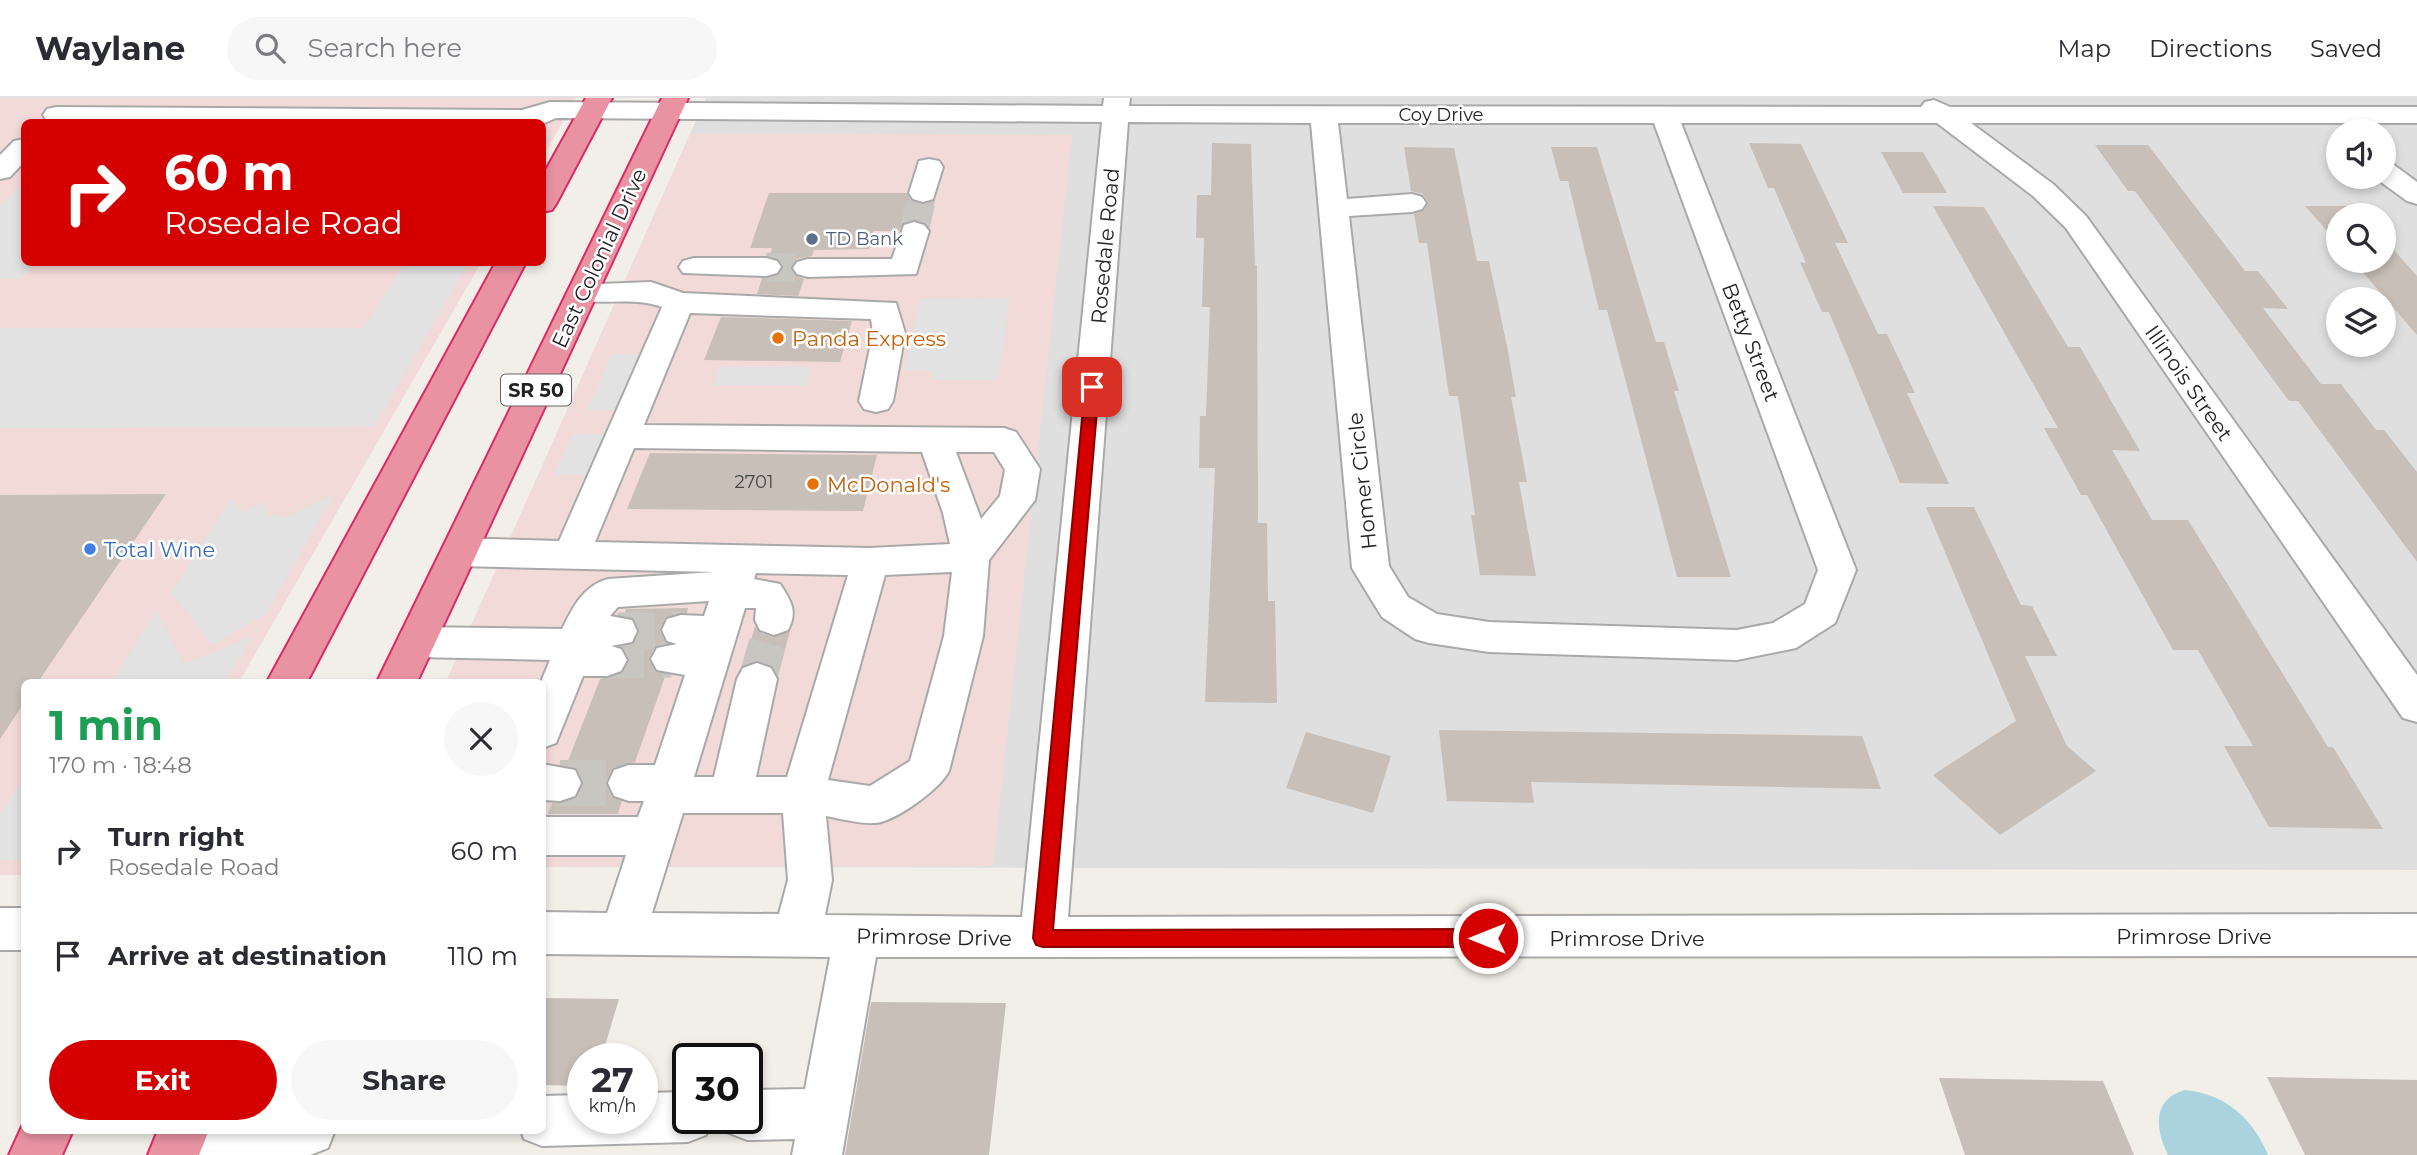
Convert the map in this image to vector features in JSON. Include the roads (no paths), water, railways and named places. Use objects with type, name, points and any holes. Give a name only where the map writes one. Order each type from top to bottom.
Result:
[{"type":"highway","points":[[546,196],[594,105]]},
{"type":"highway","name":"East Colonial Drive","points":[[398,679],[671,105]]},
{"type":"highway","points":[[289,679],[510,266]]},
{"type":"highway","points":[[34,1155],[45,1134]]},
{"type":"highway","points":[[173,1155],[182,1134]]},
{"type":"street","points":[[2277,98],[2326,130]]},
{"type":"street","name":"Coy Drive","points":[[62,109],[522,118],[539,117],[550,110],[594,105],[760,102],[1117,106],[1324,115],[1557,106],[1664,114],[1930,106],[2417,115]]},
{"type":"street","name":"Rosedale Road","points":[[1043,938],[1117,106]]},
{"type":"street","name":"Illinois Street","points":[[1930,106],[2043,190],[2076,222],[2417,706]]},
{"type":"street","name":"Betty Street","points":[[1664,114],[1837,570]]},
{"type":"street","name":"Homer Circle","points":[[1324,115],[1371,568],[1395,607],[1429,628],[1489,637],[1737,645],[1782,638],[1821,613],[1837,570]]},
{"type":"street","points":[[0,172],[21,150]]},
{"type":"street","points":[[2396,180],[2417,195]]},
{"type":"street","points":[[1334,208],[1412,203]]},
{"type":"street","points":[[808,268],[905,268],[914,231]]},
{"type":"street","points":[[694,267],[766,267]]},
{"type":"street","points":[[583,292],[651,292],[679,303],[885,310],[889,332],[876,401]]},
{"type":"street","points":[[572,553],[625,436],[679,303]]},
{"type":"street","points":[[546,724],[590,645],[588,614],[608,593],[712,616],[870,562],[970,557],[1017,500],[1023,469],[1004,440],[625,436]]},
{"type":"street","points":[[655,787],[731,795],[803,795],[876,805],[928,771],[968,613],[970,557],[955,495],[934,440]]},
{"type":"street","points":[[459,552],[572,553],[712,616],[767,594],[775,607],[774,620]]},
{"type":"street","points":[[797,936],[810,880],[803,795],[870,562]]},
{"type":"street","points":[[623,934],[654,836],[655,787],[712,616]]},
{"type":"street","points":[[416,642],[590,645]]},
{"type":"street","points":[[731,795],[757,679]]},
{"type":"street","points":[[546,836],[654,836]]},
{"type":"street","points":[[0,929],[21,929]]},
{"type":"street","name":"Primrose Drive","points":[[546,933],[1043,938],[2417,935]]},
{"type":"street","points":[[763,1119],[820,1134],[857,937]]},
{"type":"street","points":[[546,1121],[672,1117]]},
{"type":"street","points":[[210,1155],[294,1134]]},
{"type":"water","points":[[2185,1090],[2213,1097],[2236,1110],[2254,1130],[2268,1155],[2168,1155],[2161,1135],[2159,1116],[2167,1100]]},
{"type":"tunnel","points":[[914,231],[923,193]]},
{"type":"tunnel","points":[[766,267],[808,268]]},
{"type":"tunnel","points":[[757,679],[774,620]]},
{"type":"tunnel","points":[[618,631],[681,630]]},
{"type":"tunnel","points":[[607,660],[671,659]]},
{"type":"tunnel","points":[[560,783],[629,783]]},
{"type":"place","name":"TD Bank","points":[[812,239]]},
{"type":"place","name":"Panda Express","points":[[778,338]]},
{"type":"place","name":"McDonald's","points":[[813,484]]},
{"type":"place","name":"Total Wine","points":[[90,549]]}]
